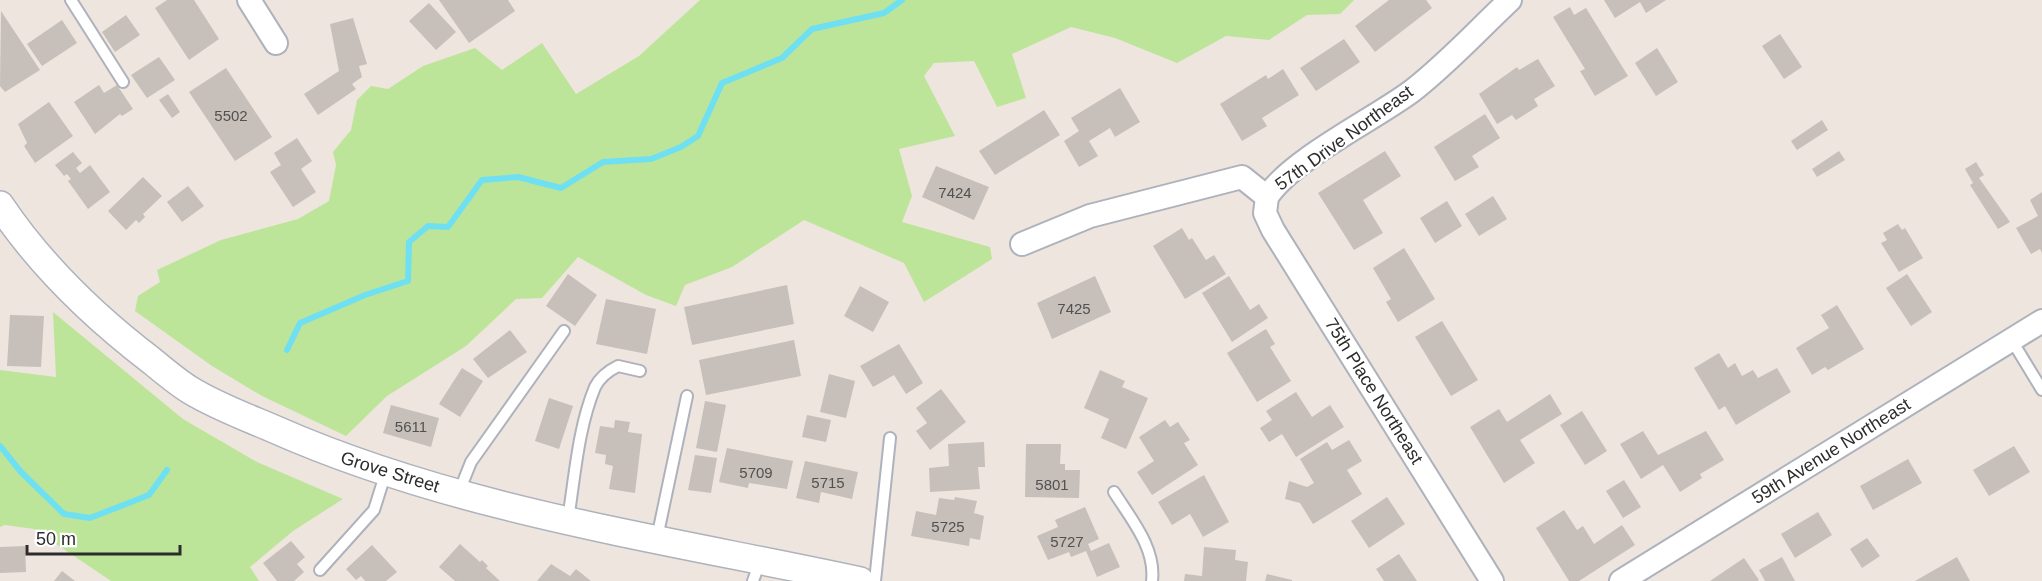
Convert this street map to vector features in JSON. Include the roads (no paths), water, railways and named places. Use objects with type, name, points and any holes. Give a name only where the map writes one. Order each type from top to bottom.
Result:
[{"type":"street","points":[[249,0],[276,43]]},
{"type":"street","name":"57th Drive Northeast","points":[[1022,244],[1090,216],[1242,177],[1267,197],[1276,185],[1296,169],[1412,90],[1510,0]]},
{"type":"street","name":"75th Place Northeast","points":[[1267,197],[1265,213],[1273,230],[1492,581]]},
{"type":"street","name":"Grove Street","points":[[0,207],[32,250],[74,296],[125,340],[189,389],[334,456],[459,492],[657,538],[757,570],[860,581]]},
{"type":"street","name":"59th Avenue Northeast","points":[[1621,581],[2042,321]]},
{"type":"lane","points":[[71,0],[123,82]]},
{"type":"lane","points":[[459,492],[471,462],[564,331]]},
{"type":"lane","points":[[2011,339],[2042,390]]},
{"type":"lane","points":[[568,519],[579,449],[596,386],[604,374],[618,366],[640,371]]},
{"type":"lane","points":[[657,538],[687,396]]},
{"type":"lane","points":[[875,581],[890,438]]},
{"type":"lane","points":[[320,570],[374,510],[386,472]]},
{"type":"lane","points":[[1114,492],[1148,547],[1154,570],[1152,581]]},
{"type":"waterway","points":[[287,350],[300,323],[365,295],[408,281],[409,242],[428,226],[448,227],[482,180],[518,177],[561,188],[603,162],[651,159],[681,147],[698,136],[722,83],[782,58],[812,29],[884,13],[902,0]]},
{"type":"waterway","points":[[0,446],[21,472],[64,514],[90,518],[149,495],[167,470]]}]
